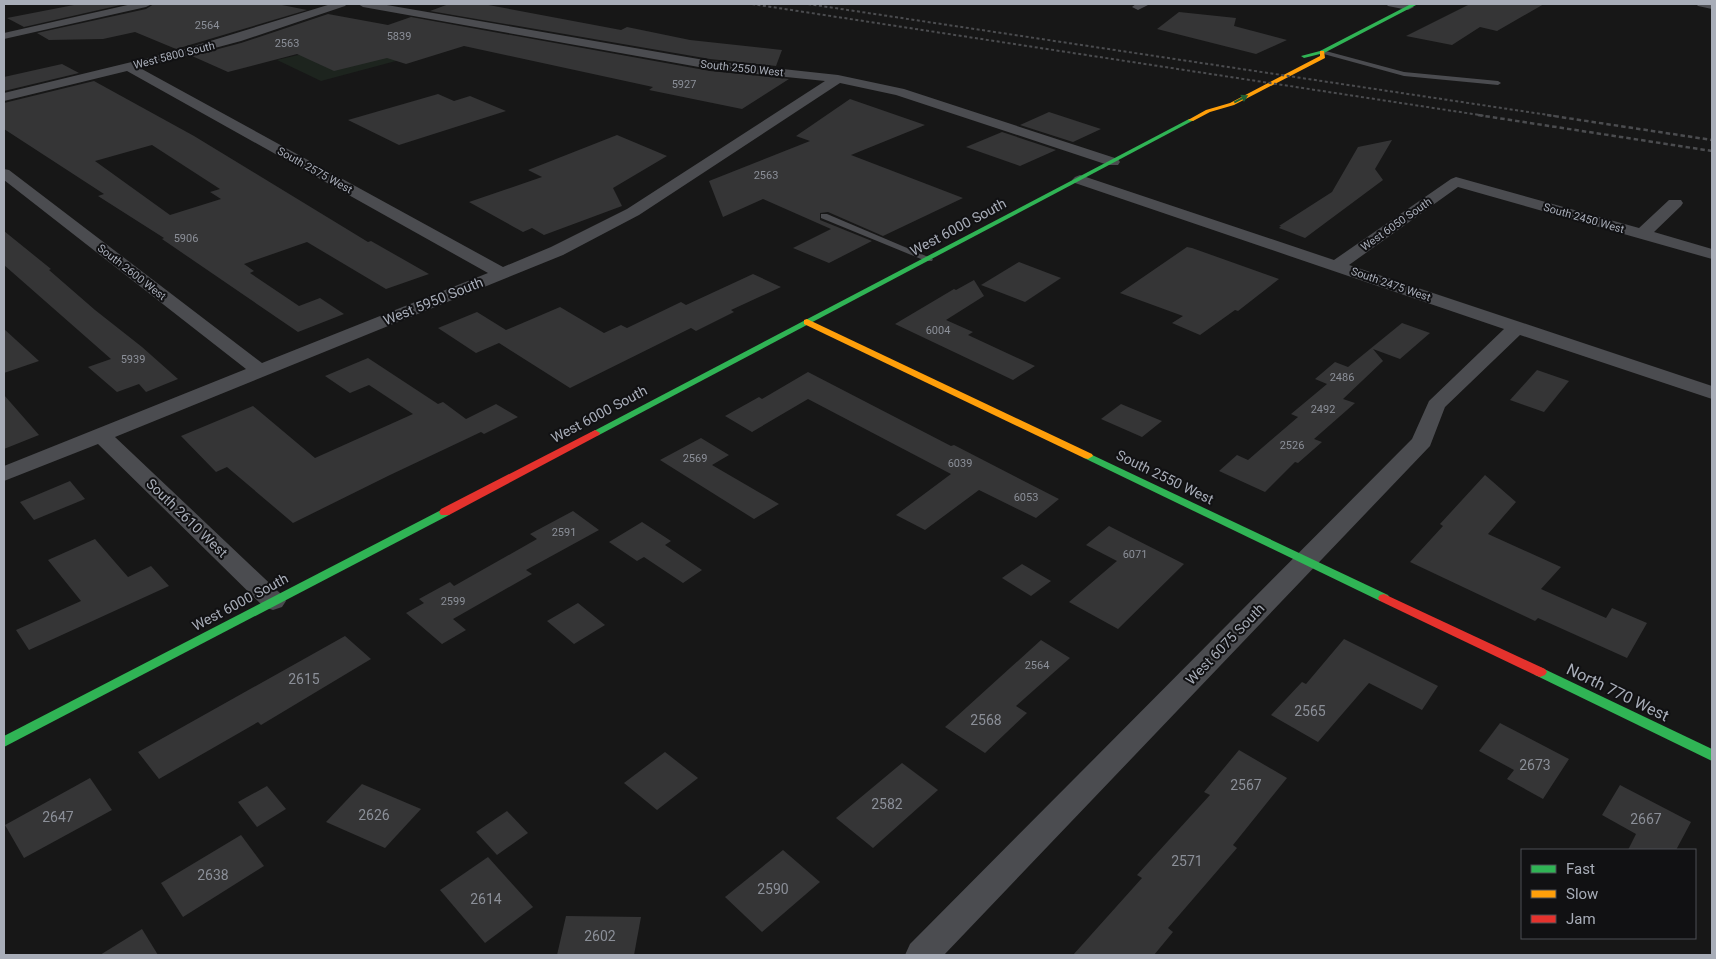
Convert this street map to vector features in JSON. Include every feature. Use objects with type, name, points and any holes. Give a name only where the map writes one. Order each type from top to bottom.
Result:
[{"type":"street","points":[[4,36],[146,4]]},
{"type":"street","name":"West 5800 South","points":[[4,97],[129,67],[237,38],[341,4]]},
{"type":"street","name":"South 2550 West","points":[[363,4],[710,66],[838,79],[899,92],[1113,162]]},
{"type":"street","points":[[1392,4],[1411,6]]},
{"type":"street","points":[[1702,4],[1712,6]]},
{"type":"street","points":[[1322,52],[1411,6]]},
{"type":"street","name":"West 6000 South","points":[[4,742],[1080,180],[1208,111],[1232,104],[1323,57],[1322,52],[1310,54],[1217,101],[1208,111]]},
{"type":"street","name":"South 2575 West","points":[[129,67],[502,273]]},
{"type":"street","name":"West 5950 South","points":[[4,474],[557,251],[633,212],[838,79]]},
{"type":"street","name":"South 2600 West","points":[[4,172],[260,370]]},
{"type":"street","name":"South 2475 West","points":[[1080,180],[1707,391]]},
{"type":"street","name":"West 6050 South","points":[[1336,266],[1456,182]]},
{"type":"street","name":"South 2450 West","points":[[1456,182],[1712,254]]},
{"type":"street","points":[[1643,234],[1675,202]]},
{"type":"street","name":"South 2550 West","points":[[807,322],[1511,659]]},
{"type":"street","name":"West 6075 South","points":[[922,955],[1422,441],[1436,405],[1517,327]]},
{"type":"street","name":"South 2610 West","points":[[101,435],[273,601]]},
{"type":"street","name":"North 770 West","points":[[1511,659],[1712,755]]},
{"type":"lane","points":[[1322,52],[1404,74],[1498,83]]},
{"type":"lane","points":[[824,216],[928,259]]},
{"type":"shaded area","points":[[349,43],[422,54],[321,81],[277,60]]},
{"type":"building","points":[[79,4],[125,4],[24,27],[7,18]]},
{"type":"building","points":[[154,4],[277,4],[307,10],[176,49],[135,32],[103,39],[49,40],[37,33],[146,9]]},
{"type":"building","points":[[449,4],[483,4],[621,30],[627,27],[690,40],[782,50],[776,66],[710,59],[430,11]]},
{"type":"building","points":[[1470,4],[1544,4],[1497,31],[1480,27],[1452,45],[1406,36]]},
{"type":"building","points":[[1179,12],[1236,18],[1234,26],[1287,40],[1256,54],[1157,29]]},
{"type":"building","points":[[328,14],[388,25],[411,17],[710,71],[789,79],[742,109],[649,90],[653,87],[464,46],[406,64],[387,58],[334,71],[297,54],[228,72],[192,56],[241,43]]},
{"type":"building","points":[[62,64],[79,73],[4,91],[4,77]]},
{"type":"building","points":[[94,81],[194,136],[368,242],[371,241],[429,274],[386,289],[307,242],[244,264],[254,271],[250,273],[299,306],[320,298],[344,314],[298,332],[162,239],[164,238],[98,196],[104,194],[4,129],[4,103]],"holes":[[[152,145],[220,189],[210,192],[221,199],[170,215],[95,161]]]},
{"type":"building","points":[[438,94],[454,101],[470,96],[506,111],[399,145],[348,120]]},
{"type":"building","points":[[850,99],[925,125],[851,155],[963,198],[883,236],[828,212],[820,213],[820,220],[872,241],[829,263],[793,248],[831,229],[763,199],[723,217],[709,181],[810,141],[796,136]]},
{"type":"building","points":[[1049,112],[1101,129],[1073,142],[1020,125]]},
{"type":"building","points":[[1002,132],[1056,150],[1020,166],[966,147]]},
{"type":"building","points":[[617,135],[667,156],[613,188],[622,206],[544,235],[532,228],[523,232],[469,202],[542,177],[528,170]]},
{"type":"building","points":[[1392,140],[1375,169],[1383,180],[1305,238],[1279,228],[1281,226],[1279,226],[1332,192],[1358,147]]},
{"type":"building","points":[[4,231],[51,269],[49,270],[178,379],[146,392],[139,384],[117,392],[88,367],[111,359],[4,265]]},
{"type":"building","points":[[1187,247],[1279,279],[1238,311],[1235,310],[1200,335],[1172,323],[1183,316],[1120,293]]},
{"type":"building","points":[[1019,262],[1061,278],[1025,302],[981,285]]},
{"type":"building","points":[[753,274],[781,287],[731,310],[734,312],[696,331],[691,328],[570,388],[499,343],[476,353],[438,328],[477,312],[506,330],[560,307],[604,333],[621,325],[627,328],[681,302],[686,305]]},
{"type":"building","points":[[974,280],[984,296],[946,320],[973,332],[968,335],[1035,366],[1013,380],[895,324],[954,289],[956,290]]},
{"type":"building","points":[[1402,323],[1430,333],[1400,359],[1373,349],[1383,361],[1343,399],[1355,403],[1314,439],[1322,442],[1298,463],[1295,462],[1265,492],[1219,471],[1237,455],[1248,460],[1298,417],[1291,414],[1327,384],[1315,379],[1335,362],[1348,367]]},
{"type":"building","points":[[4,329],[39,361],[4,373]]},
{"type":"building","points":[[368,358],[438,404],[443,402],[466,419],[496,404],[518,417],[484,434],[481,432],[293,523],[227,467],[216,472],[181,436],[253,406],[315,458],[413,414],[369,385],[350,393],[325,376]]},
{"type":"building","points":[[1537,370],[1569,381],[1544,412],[1510,400]]},
{"type":"building","points":[[808,372],[1059,499],[1036,518],[979,490],[925,530],[896,515],[951,474],[808,399],[752,432],[725,416],[759,397],[762,399]]},
{"type":"building","points":[[4,395],[39,435],[4,449]]},
{"type":"building","points":[[1121,404],[1162,421],[1142,437],[1101,419]]},
{"type":"building","points":[[701,438],[729,455],[712,465],[779,504],[754,519],[660,460]]},
{"type":"building","points":[[1485,475],[1516,502],[1488,534],[1561,567],[1541,589],[1606,618],[1612,608],[1647,623],[1627,658],[1538,618],[1535,621],[1410,562],[1443,526],[1440,524]]},
{"type":"building","points":[[70,481],[85,499],[34,520],[20,502]]},
{"type":"building","points":[[573,511],[599,530],[526,570],[532,574],[453,619],[466,630],[442,644],[406,613],[424,603],[419,599],[450,582],[454,586],[537,539],[530,534]]},
{"type":"building","points":[[642,522],[671,541],[665,545],[702,570],[683,583],[644,557],[637,561],[609,542]]},
{"type":"building","points":[[1109,526],[1184,564],[1118,629],[1069,602],[1117,561],[1086,545]]},
{"type":"building","points":[[95,539],[128,577],[151,566],[169,586],[29,650],[16,630],[81,601],[48,560]]},
{"type":"building","points":[[1022,564],[1051,581],[1031,596],[1002,578]]},
{"type":"building","points":[[578,603],[605,625],[574,644],[547,621]]},
{"type":"building","points":[[345,636],[371,659],[261,725],[258,722],[159,779],[138,752]]},
{"type":"building","points":[[1344,639],[1438,686],[1422,710],[1369,683],[1318,742],[1271,715],[1302,682],[1306,684]]},
{"type":"building","points":[[1041,640],[1070,658],[1016,706],[1027,713],[985,753],[945,727]]},
{"type":"building","points":[[1500,723],[1569,759],[1543,799],[1507,779],[1514,770],[1479,751]]},
{"type":"building","points":[[1239,750],[1287,778],[1233,845],[1237,848],[1168,928],[1173,932],[1154,955],[1073,955],[1142,878],[1137,875],[1210,795],[1204,792]]},
{"type":"building","points":[[665,752],[698,778],[657,810],[624,783]]},
{"type":"building","points":[[902,763],[938,790],[873,848],[836,818]]},
{"type":"building","points":[[90,778],[112,810],[24,858],[5,825]]},
{"type":"building","points":[[362,784],[421,809],[385,848],[326,822]]},
{"type":"building","points":[[1620,785],[1691,822],[1677,849],[1628,849],[1636,834],[1602,815]]},
{"type":"building","points":[[267,786],[286,809],[257,827],[238,802]]},
{"type":"building","points":[[507,811],[528,833],[497,855],[476,832]]},
{"type":"building","points":[[241,835],[264,866],[183,917],[161,883]]},
{"type":"building","points":[[783,850],[820,882],[762,932],[725,897]]},
{"type":"building","points":[[488,857],[533,907],[485,943],[440,890]]},
{"type":"building","points":[[566,916],[641,917],[634,955],[557,955]]},
{"type":"building","points":[[142,929],[158,955],[100,955]]},
{"type":"railway","points":[[752,4],[1486,116]]},
{"type":"railway","points":[[808,4],[1555,116]]},
{"type":"railway","points":[[1478,115],[1712,151]]},
{"type":"railway","points":[[1547,115],[1712,140]]},
{"type":"traffic: fast","points":[[1304,56],[1322,52],[1415,4]]},
{"type":"traffic: fast","points":[[595,433],[1191,120]]},
{"type":"traffic: fast","points":[[1088,456],[1384,598]]},
{"type":"traffic: fast","points":[[4,742],[445,512]]},
{"type":"traffic: fast","points":[[1540,672],[1712,755]]},
{"type":"traffic: slow","points":[[1191,120],[1208,111],[1232,104],[1323,57],[1322,52]]},
{"type":"traffic: slow","points":[[807,322],[1088,456]]},
{"type":"traffic: jam","points":[[445,512],[595,433]]},
{"type":"traffic: jam","points":[[1384,598],[1540,672]]}]
